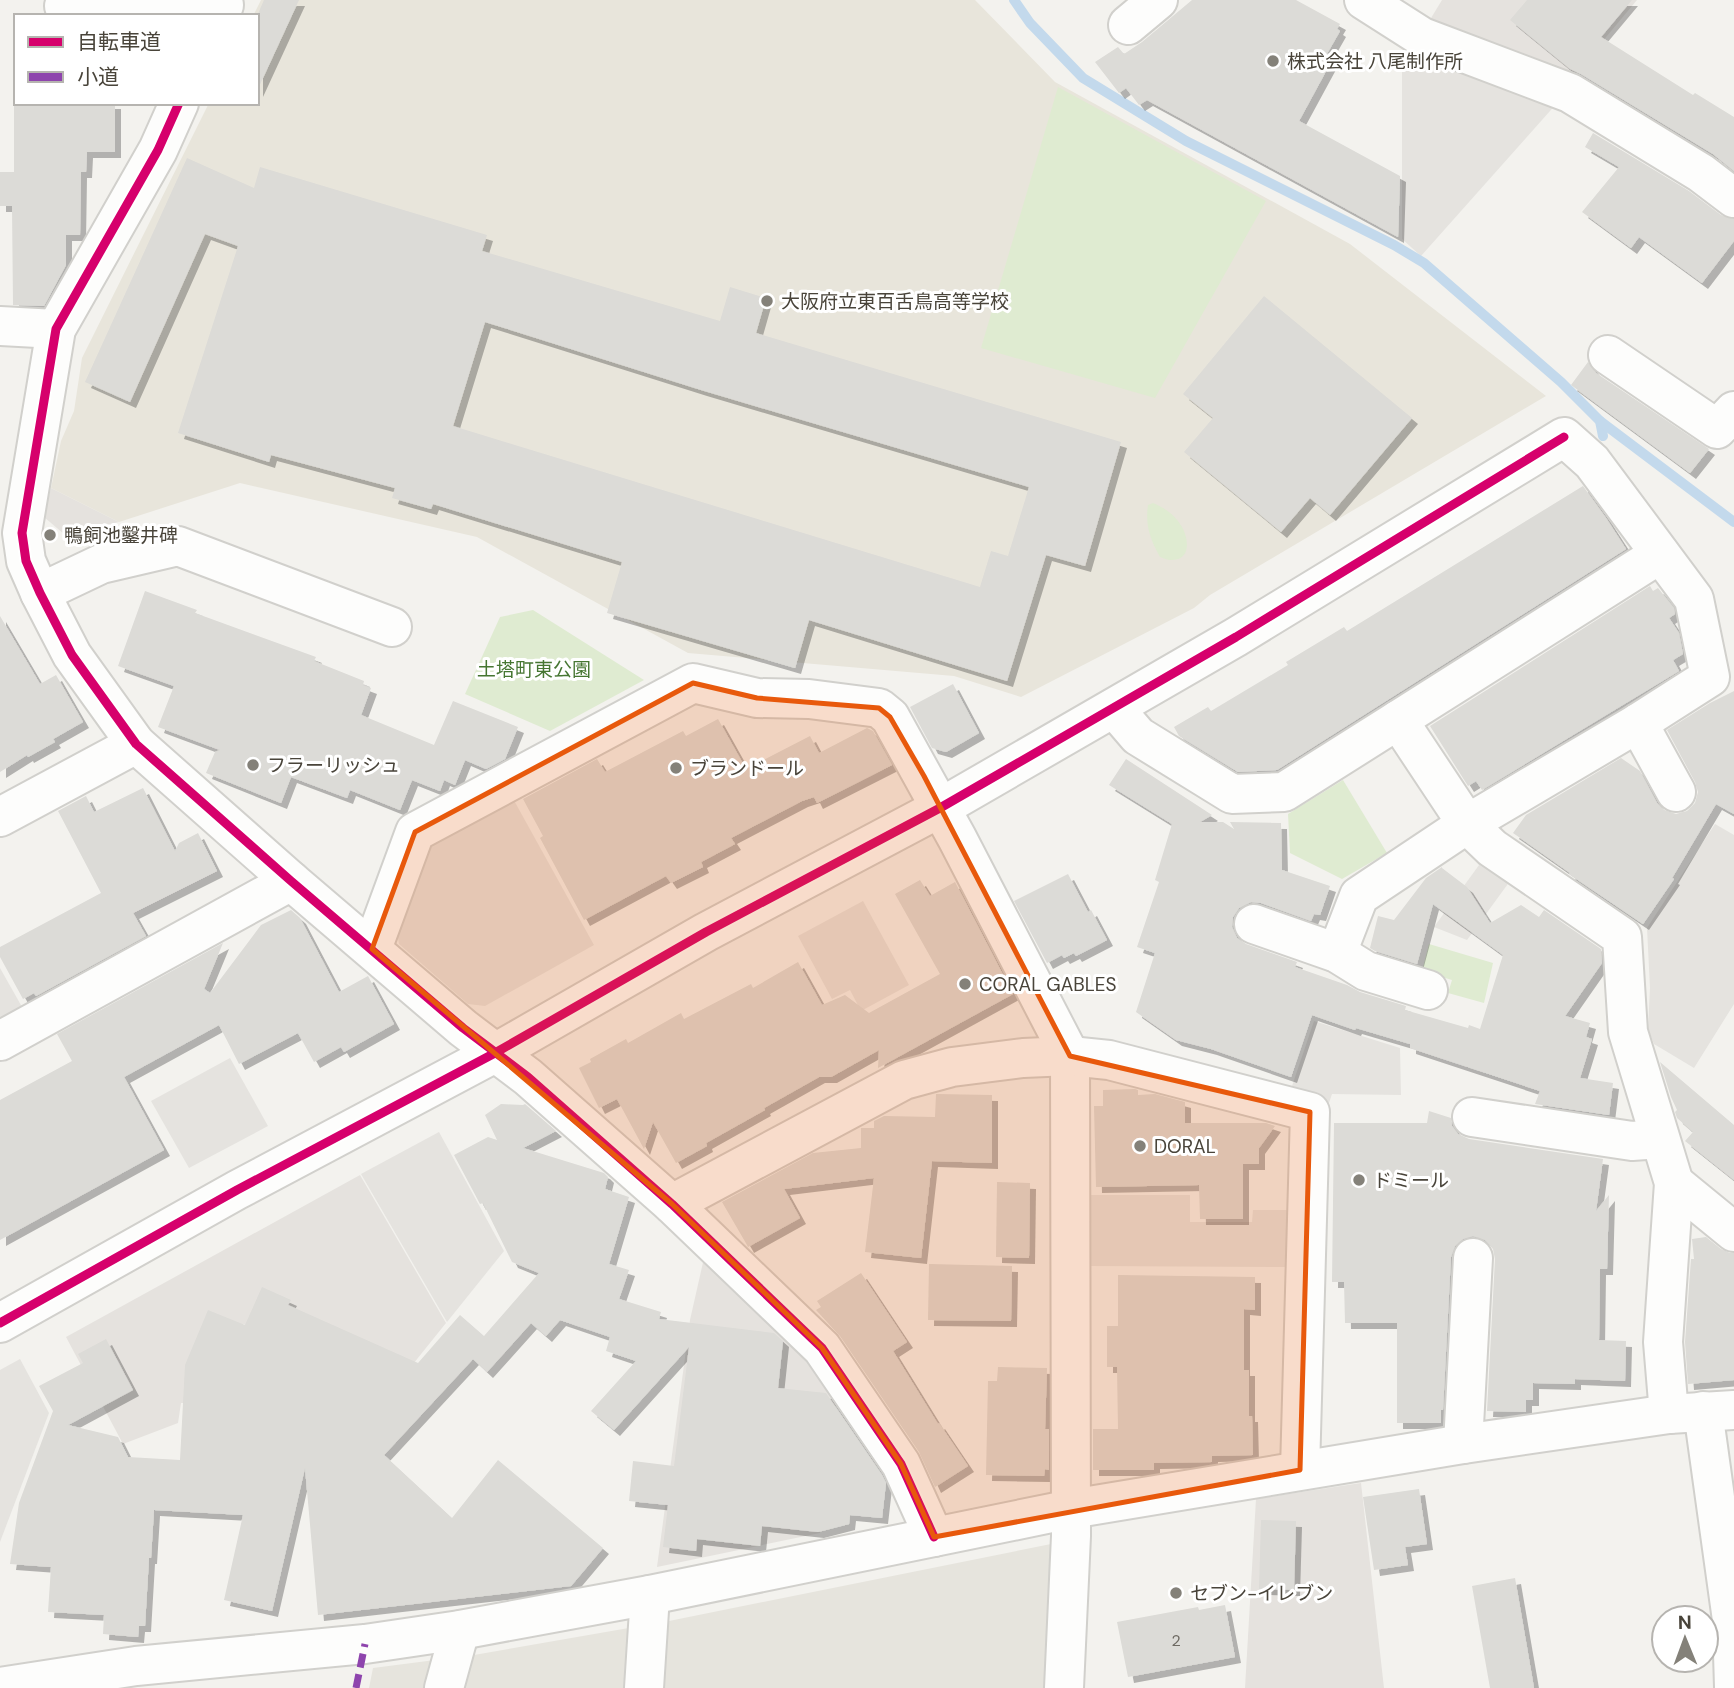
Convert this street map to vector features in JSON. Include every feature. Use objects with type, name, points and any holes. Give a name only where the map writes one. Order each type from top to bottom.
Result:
[{"type":"street","points":[[1128,25],[1158,0]]},
{"type":"street","points":[[1364,0],[1422,37],[1570,93],[1701,173],[1734,198]]},
{"type":"street","points":[[64,6],[223,7]]},
{"type":"street","points":[[178,105],[158,149],[56,329],[11,533],[72,655],[136,744],[463,1028],[528,1077],[672,1204],[822,1348],[901,1464],[934,1537]]},
{"type":"street","points":[[0,326],[56,329]]},
{"type":"street","points":[[1608,355],[1717,429],[1734,411]]},
{"type":"street","points":[[0,1323],[237,1190],[495,1053],[706,932],[940,808],[1236,637],[1564,436],[1592,463],[1694,599],[1710,677],[1639,723],[1466,824],[1359,896],[1337,953]]},
{"type":"street","points":[[40,593],[101,564],[178,546],[392,626]]},
{"type":"street","points":[[1114,708],[1139,736],[1232,794],[1284,792],[1660,554]]},
{"type":"street","points":[[372,949],[415,832],[693,683],[757,698],[809,699],[879,708],[890,716],[957,838],[1070,1056],[1071,1508],[1063,1688]]},
{"type":"street","points":[[1398,720],[1466,824],[1492,848],[1622,937],[1628,1032],[1674,1183],[1663,1342],[1702,1411],[1732,1620],[1734,1687]]},
{"type":"street","points":[[1639,723],[1676,792]]},
{"type":"street","points":[[0,817],[136,744]]},
{"type":"street","points":[[0,1041],[291,881]]},
{"type":"street","points":[[1254,924],[1337,953],[1366,971],[1428,990]]},
{"type":"street","points":[[672,1204],[904,1080],[952,1067],[1023,1058],[1070,1056],[1109,1060],[1310,1112],[1300,1470]]},
{"type":"street","points":[[1472,1116],[1632,1141],[1660,1139]]},
{"type":"street","points":[[1674,1183],[1734,1232]]},
{"type":"street","points":[[1463,1444],[1473,1258]]},
{"type":"street","points":[[0,1687],[136,1666],[365,1644],[460,1630],[650,1595],[1071,1508],[1463,1444],[1702,1411]]},
{"type":"street","points":[[644,1688],[650,1595]]},
{"type":"street","points":[[444,1688],[460,1630]]},
{"type":"highlighted area","points":[[693,683],[757,698],[879,708],[890,717],[924,776],[1070,1056],[1310,1112],[1300,1470],[934,1537],[901,1464],[822,1348],[672,1204],[372,949],[415,832]]},
{"type":"shaded area","name":"大阪府立東百舌鳥高等学校","points":[[261,0],[975,0],[1055,82],[1350,244],[1546,396],[1210,595],[1194,608],[1021,697],[954,676],[688,653],[477,537],[240,483],[119,522],[51,488],[61,441],[74,411],[82,358],[208,105],[259,105],[259,14],[254,14]]},
{"type":"shaded area","points":[[1442,0],[1637,0],[1571,79],[1428,23]]},
{"type":"shaded area","points":[[1414,46],[1558,102],[1421,256],[1402,239],[1402,51]]},
{"type":"shaded area","points":[[51,488],[119,522],[64,534],[44,517]]},
{"type":"shaded area","points":[[511,795],[594,945],[485,1006],[468,1004],[399,944],[396,927],[426,850],[439,836]]},
{"type":"shaded area","points":[[1715,824],[1734,835],[1734,1004],[1694,1068],[1654,1044],[1648,1029],[1650,988],[1647,928]]},
{"type":"shaded area","points":[[1482,861],[1510,881],[1467,940],[1434,927]]},
{"type":"shaded area","points":[[863,901],[909,985],[861,1011],[850,990],[832,999],[798,936]]},
{"type":"shaded area","points":[[0,968],[22,1007],[0,1019]]},
{"type":"shaded area","points":[[1314,1021],[1400,1048],[1401,1095],[1332,1094],[1329,1103],[1290,1092]]},
{"type":"shaded area","points":[[230,1058],[268,1126],[189,1168],[151,1101]]},
{"type":"shaded area","points":[[439,1132],[504,1251],[447,1322],[361,1174]]},
{"type":"shaded area","points":[[360,1175],[446,1323],[393,1389],[243,1324],[209,1403],[181,1403],[178,1423],[123,1444],[66,1337]]},
{"type":"shaded area","points":[[1090,1195],[1190,1195],[1190,1222],[1252,1222],[1253,1210],[1289,1210],[1289,1267],[1090,1266]]},
{"type":"shaded area","points":[[704,1258],[838,1386],[820,1533],[657,1567],[690,1320]]},
{"type":"shaded area","points":[[20,1359],[49,1413],[0,1542],[0,1370]]},
{"type":"shaded area","points":[[1361,1483],[1384,1688],[1245,1688],[1256,1499]]},
{"type":"shaded area","points":[[1051,1544],[1056,1547],[1048,1688],[369,1688],[373,1668],[474,1655],[669,1621]]},
{"type":"green space","points":[[1058,87],[1266,201],[1155,398],[981,348]]},
{"type":"green space","points":[[1153,503],[1173,515],[1184,532],[1187,548],[1178,559],[1160,557],[1153,544],[1147,519],[1148,505]]},
{"type":"green space","name":"土塔町東公園","points":[[533,610],[644,680],[550,731],[465,694],[500,617]]},
{"type":"green space","points":[[1343,780],[1387,853],[1342,879],[1290,853],[1288,814]]},
{"type":"green space","points":[[1429,944],[1493,963],[1484,1003],[1448,993],[1452,980],[1422,971]]},
{"type":"building","points":[[264,0],[299,0],[259,87],[259,14]]},
{"type":"building","points":[[1192,0],[1296,0],[1340,24],[1337,29],[1340,31],[1324,59],[1331,62],[1299,121],[1400,176],[1398,237],[1147,100],[1139,105],[1126,88],[1119,93],[1095,62],[1118,47],[1124,54]]},
{"type":"building","points":[[1527,0],[1632,0],[1601,37],[1693,95],[1695,93],[1734,117],[1734,171],[1713,154],[1570,69],[1510,20]]},
{"type":"building","points":[[14,105],[115,105],[115,152],[87,152],[86,172],[81,172],[80,235],[66,235],[66,265],[44,306],[13,305],[12,206],[0,206],[0,172],[14,172]]},
{"type":"building","points":[[1593,133],[1689,191],[1721,215],[1734,219],[1734,241],[1702,283],[1639,237],[1631,248],[1582,212],[1619,167],[1585,147]]},
{"type":"building","points":[[187,158],[254,188],[260,167],[487,235],[482,251],[720,321],[730,287],[766,298],[756,333],[1121,442],[1085,566],[1046,555],[1007,681],[809,620],[795,668],[607,613],[622,562],[433,504],[431,509],[392,498],[395,488],[271,455],[269,462],[178,433],[238,246],[205,234],[130,402],[85,382]],"holes":[[[485,322],[701,390],[1029,487],[1008,556],[991,551],[980,587],[453,426]]]},
{"type":"building","points":[[1264,296],[1412,418],[1330,515],[1310,498],[1281,532],[1184,452],[1213,418],[1183,394]]},
{"type":"building","points":[[1588,362],[1596,373],[1709,449],[1690,473],[1571,385]]},
{"type":"building","points":[[1583,486],[1626,549],[1277,770],[1238,772],[1179,736],[1174,727],[1208,707],[1211,711],[1288,665],[1286,662],[1344,627],[1347,631]]},
{"type":"building","points":[[1650,586],[1653,591],[1658,588],[1674,608],[1675,614],[1669,618],[1679,633],[1683,654],[1673,660],[1679,671],[1482,790],[1476,781],[1468,786],[1430,726]]},
{"type":"building","points":[[145,591],[197,610],[195,613],[316,657],[314,661],[364,681],[363,685],[371,688],[361,715],[434,745],[453,701],[518,727],[505,759],[486,769],[465,760],[455,785],[444,780],[440,791],[412,780],[400,810],[350,790],[347,798],[291,777],[281,803],[206,773],[215,752],[220,750],[158,727],[174,686],[118,666]]},
{"type":"building","points":[[0,616],[40,684],[56,675],[83,722],[53,739],[55,742],[0,772]]},
{"type":"building","points":[[953,684],[979,733],[946,752],[932,748],[910,707]]},
{"type":"building","points":[[1734,691],[1734,814],[1716,804],[1672,878],[1674,879],[1643,924],[1513,833],[1526,815],[1621,758],[1640,771],[1657,803],[1664,810],[1676,814],[1687,811],[1695,803],[1698,792],[1667,730]]},
{"type":"building","points":[[718,719],[746,769],[810,736],[819,753],[867,728],[873,731],[892,765],[817,803],[814,797],[802,801],[731,838],[735,844],[701,862],[703,867],[671,883],[666,876],[584,920],[540,838],[543,836],[523,799],[597,759],[605,772],[683,731],[686,736]]},
{"type":"building","points":[[1126,759],[1212,815],[1200,822],[1223,822],[1234,829],[1230,822],[1281,823],[1282,870],[1330,886],[1320,915],[1314,914],[1311,921],[1251,902],[1239,908],[1233,917],[1232,927],[1237,938],[1246,944],[1297,962],[1295,967],[1406,1006],[1405,1010],[1480,1029],[1503,955],[1433,904],[1417,964],[1370,948],[1378,916],[1394,920],[1426,878],[1442,867],[1467,887],[1490,923],[1521,905],[1539,917],[1544,910],[1601,949],[1602,963],[1565,1016],[1590,1023],[1586,1037],[1592,1039],[1580,1078],[1613,1083],[1609,1115],[1535,1104],[1540,1091],[1410,1048],[1410,1044],[1356,1028],[1355,1030],[1312,1015],[1291,1077],[1211,1049],[1176,1040],[1136,1012],[1155,953],[1137,947],[1159,882],[1155,880],[1172,824],[1109,785]]},
{"type":"building","points":[[143,788],[175,851],[179,843],[198,833],[217,871],[133,913],[146,936],[36,996],[34,993],[23,999],[0,957],[0,947],[101,893],[58,811],[86,796],[94,812]]},
{"type":"building","points":[[1068,874],[1088,912],[1091,910],[1107,940],[1076,956],[1074,953],[1064,958],[1062,955],[1047,963],[1014,901]]},
{"type":"building","points":[[920,880],[930,896],[955,882],[1013,994],[878,1068],[879,1050],[831,1077],[819,1077],[676,1163],[653,1122],[644,1149],[617,1099],[599,1108],[579,1068],[591,1062],[590,1059],[626,1039],[628,1043],[681,1013],[684,1019],[751,984],[753,988],[798,962],[822,1005],[845,995],[869,1013],[940,974],[895,894]]},
{"type":"building","points":[[291,910],[300,918],[339,992],[368,976],[394,1024],[344,1052],[341,1047],[314,1062],[298,1033],[239,1064],[219,1025],[124,1077],[164,1150],[0,1240],[0,1100],[72,1061],[57,1034],[223,943],[204,989],[210,993],[261,925]]},
{"type":"building","points":[[1660,1062],[1734,1125],[1734,1180],[1685,1141],[1693,1132],[1677,1118],[1677,1110]]},
{"type":"building","points":[[1103,1090],[1138,1090],[1138,1095],[1155,1094],[1185,1102],[1185,1123],[1266,1123],[1275,1126],[1259,1148],[1259,1164],[1243,1164],[1243,1219],[1200,1219],[1199,1185],[1096,1187],[1094,1106],[1103,1106]]},
{"type":"building","points":[[936,1094],[992,1095],[992,1163],[932,1161],[921,1258],[865,1252],[874,1178],[784,1189],[800,1218],[748,1247],[722,1202],[813,1153],[861,1148],[861,1128],[874,1128],[874,1121],[884,1116],[935,1117]]},
{"type":"building","points":[[501,1104],[525,1104],[556,1131],[523,1148],[604,1173],[608,1177],[605,1189],[629,1197],[609,1264],[629,1270],[619,1299],[661,1312],[659,1319],[774,1333],[783,1341],[778,1388],[826,1393],[886,1483],[882,1518],[850,1515],[849,1524],[818,1532],[762,1526],[760,1546],[697,1539],[696,1551],[663,1547],[668,1505],[629,1501],[633,1461],[674,1466],[689,1347],[614,1430],[591,1411],[636,1361],[606,1351],[610,1337],[560,1320],[546,1336],[531,1323],[487,1372],[473,1359],[384,1455],[452,1518],[498,1460],[603,1548],[571,1586],[318,1615],[305,1468],[272,1611],[224,1600],[243,1515],[154,1510],[145,1626],[139,1626],[138,1637],[103,1634],[104,1615],[48,1612],[51,1567],[10,1564],[19,1503],[53,1411],[39,1386],[83,1363],[78,1354],[106,1339],[133,1390],[68,1425],[118,1437],[128,1457],[180,1460],[185,1365],[208,1310],[245,1325],[262,1287],[291,1300],[288,1305],[418,1363],[460,1315],[484,1336],[539,1273],[512,1262],[483,1203],[480,1204],[454,1155],[488,1137],[497,1140],[485,1115]]},
{"type":"building","points":[[1429,1111],[1451,1118],[1452,1126],[1458,1134],[1469,1139],[1603,1159],[1596,1211],[1609,1195],[1607,1269],[1600,1269],[1599,1340],[1626,1341],[1625,1381],[1575,1379],[1575,1384],[1533,1383],[1533,1400],[1526,1400],[1526,1412],[1487,1411],[1495,1259],[1493,1249],[1485,1240],[1473,1236],[1463,1239],[1455,1246],[1451,1257],[1441,1423],[1397,1423],[1397,1323],[1345,1323],[1344,1282],[1332,1282],[1334,1123],[1427,1123]]},
{"type":"building","points":[[997,1182],[1030,1183],[1029,1258],[996,1257]]},
{"type":"building","points":[[1706,1237],[1721,1249],[1734,1253],[1734,1380],[1688,1384],[1685,1342],[1691,1259],[1694,1259],[1692,1239]]},
{"type":"building","points":[[929,1264],[1012,1266],[1011,1321],[928,1320]]},
{"type":"building","points":[[861,1273],[907,1342],[893,1351],[938,1424],[968,1466],[935,1487],[919,1452],[840,1336],[816,1310],[821,1307],[817,1301]]},
{"type":"building","points":[[1118,1275],[1255,1277],[1255,1310],[1244,1309],[1244,1370],[1249,1370],[1249,1416],[1252,1416],[1253,1455],[1212,1456],[1212,1462],[1154,1463],[1154,1470],[1093,1470],[1093,1429],[1118,1429],[1117,1367],[1107,1367],[1107,1326],[1118,1326]]},
{"type":"building","points":[[998,1367],[1047,1368],[1045,1429],[1049,1429],[1049,1470],[1045,1469],[1044,1476],[986,1475],[988,1381],[997,1381]]},
{"type":"building","points":[[1419,1489],[1427,1544],[1405,1547],[1408,1565],[1374,1570],[1363,1497]]},
{"type":"building","points":[[1261,1520],[1296,1521],[1294,1590],[1259,1589]]},
{"type":"building","points":[[1515,1578],[1534,1688],[1490,1688],[1472,1586]]},
{"type":"building","points":[[1225,1605],[1235,1657],[1128,1677],[1117,1622],[1198,1607],[1199,1610]]},
{"type":"waterway","points":[[1014,0],[1030,23],[1083,78],[1186,141],[1394,245],[1424,263],[1561,382],[1600,421],[1603,436]]},
{"type":"waterway","points":[[1600,421],[1734,522]]},
{"type":"marked path","points":[[356,1688],[365,1644]]},
{"type":"cycle path","points":[[178,105],[158,150],[56,329],[22,533],[26,561],[72,655],[136,744],[463,1028],[528,1077],[672,1204],[822,1348],[901,1464],[934,1537]]},
{"type":"cycle path","points":[[0,1323],[237,1190],[495,1053],[706,932],[940,808],[1236,637],[1564,437]]},
{"type":"place","name":"株式会社 八尾制作所","points":[[1273,61]]},
{"type":"place","name":"大阪府立東百舌鳥高等学校","points":[[767,301]]},
{"type":"place","name":"鴨飼池鑿井碑","points":[[50,535]]},
{"type":"place","name":"フラーリッシュ","points":[[253,765]]},
{"type":"place","name":"ブランドール","points":[[676,768]]},
{"type":"place","name":"CORAL GABLES","points":[[965,984]]},
{"type":"place","name":"DORAL","points":[[1140,1146]]},
{"type":"place","name":"ドミール","points":[[1359,1180]]},
{"type":"place","name":"セブン-イレブン","points":[[1176,1593]]}]
